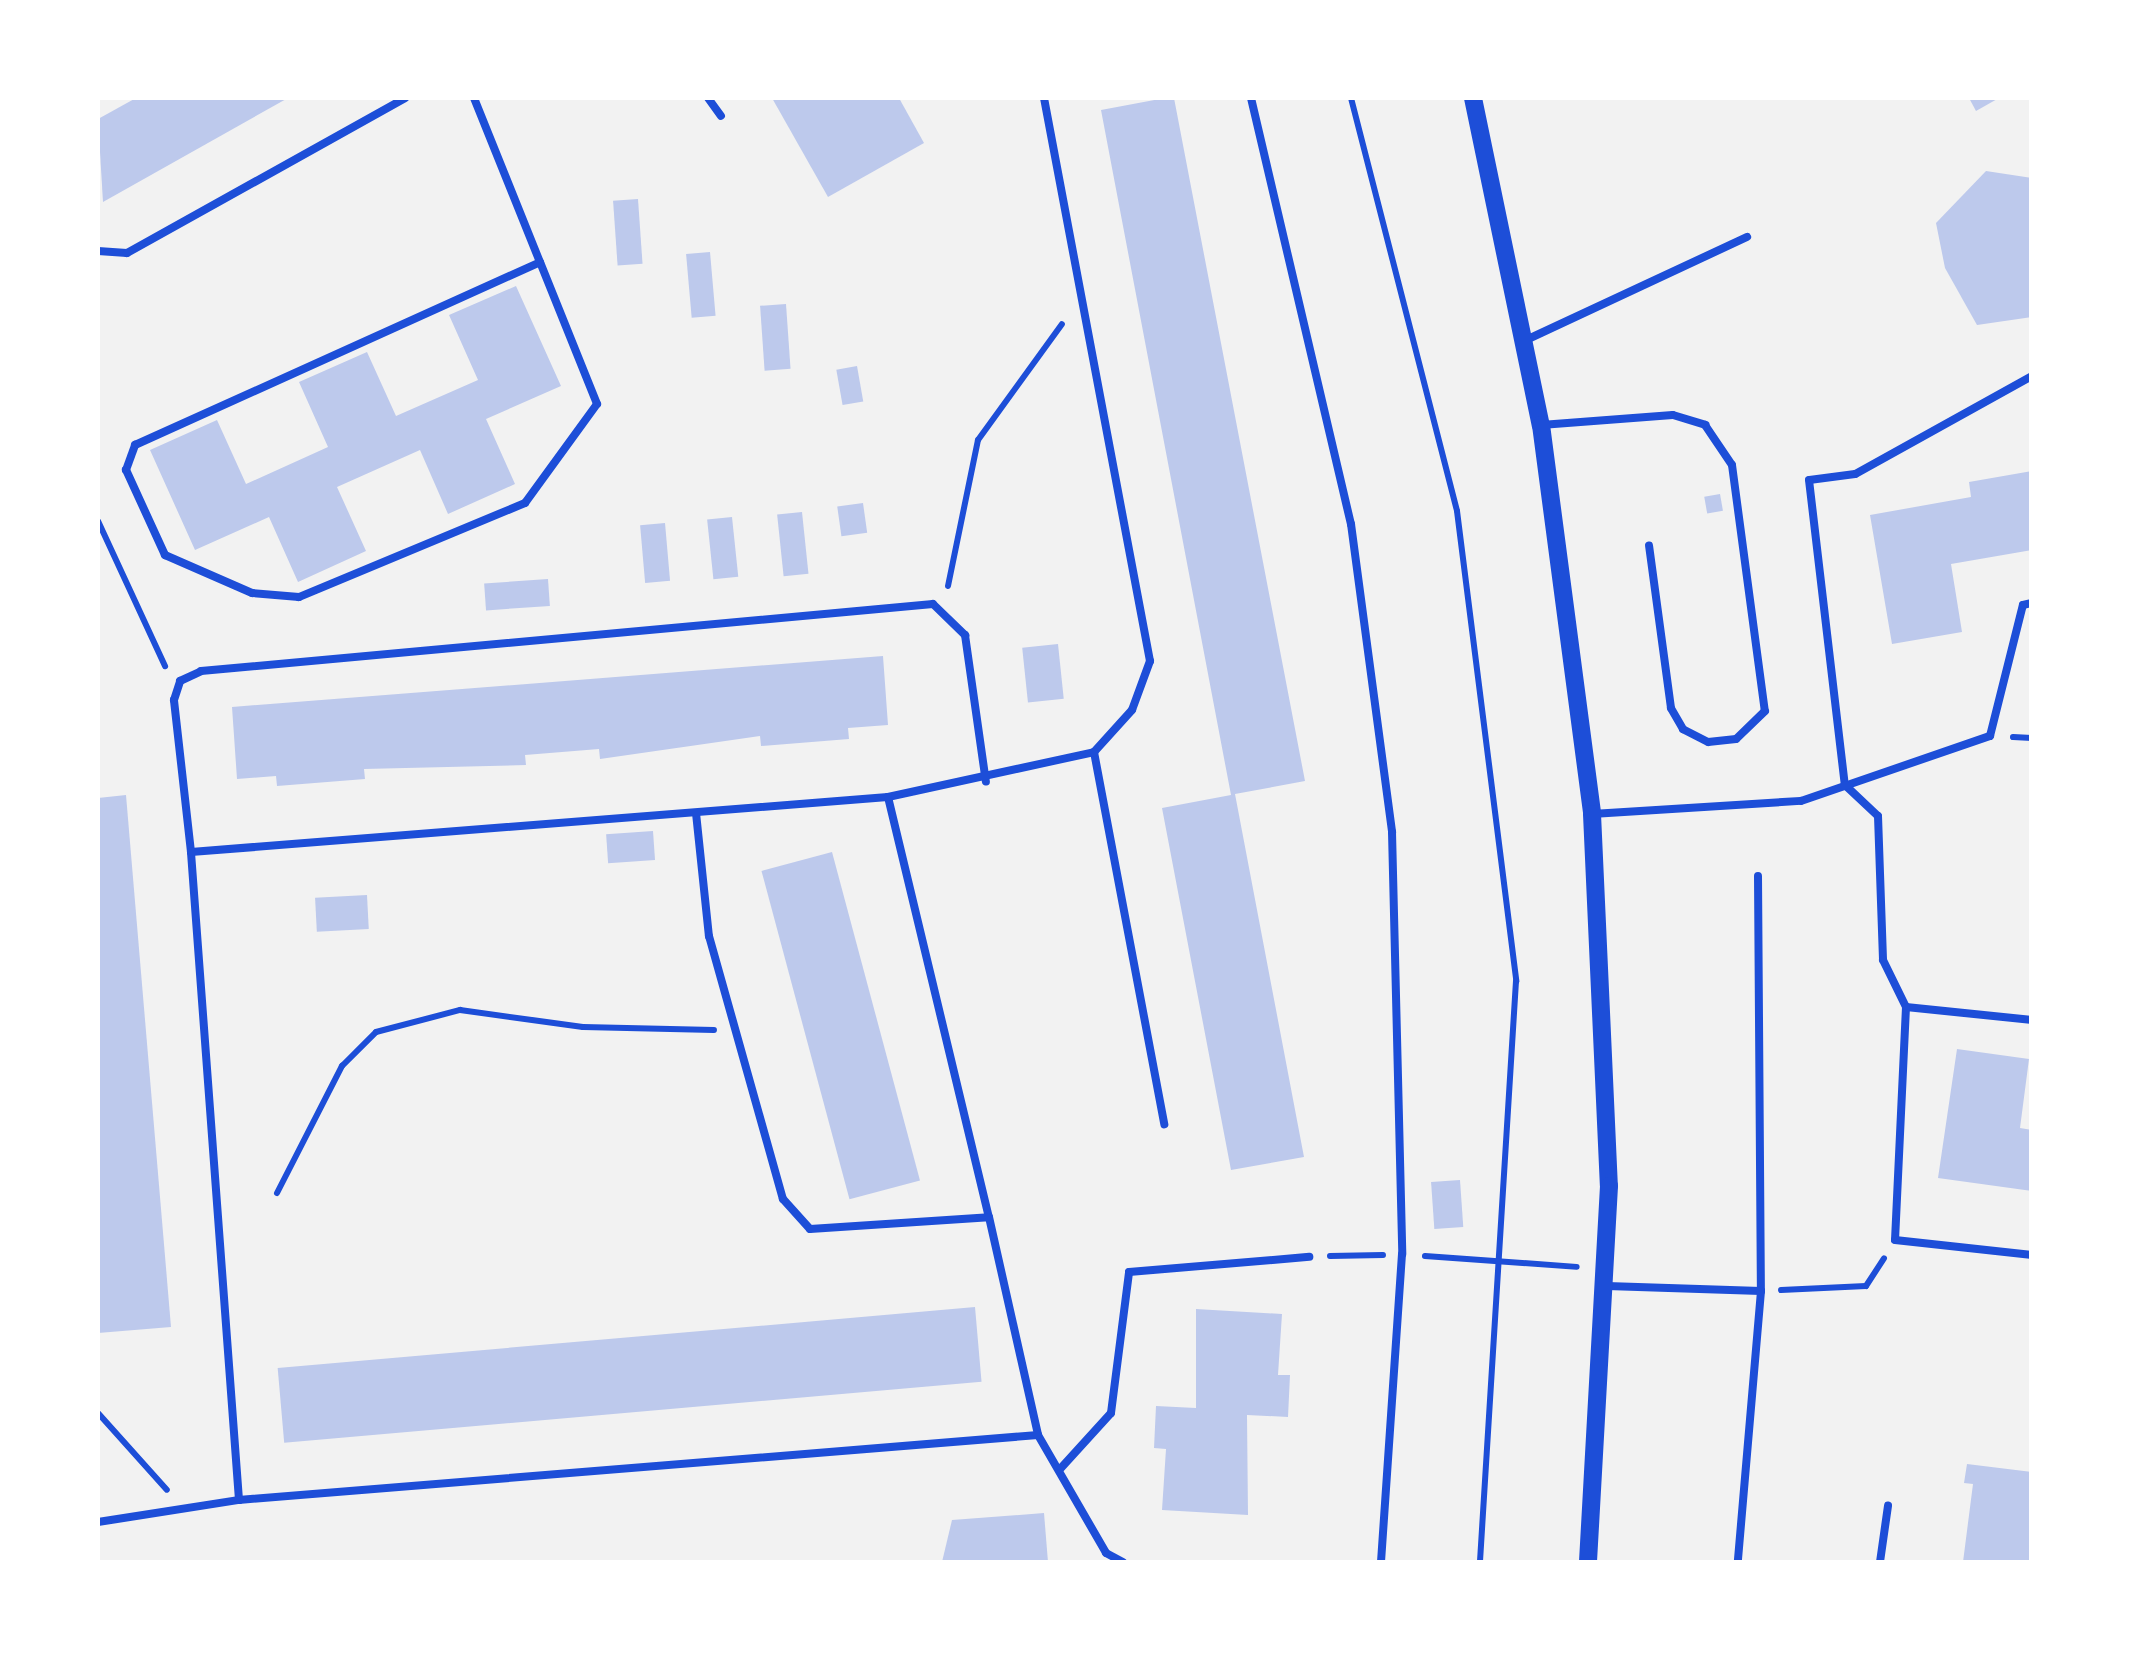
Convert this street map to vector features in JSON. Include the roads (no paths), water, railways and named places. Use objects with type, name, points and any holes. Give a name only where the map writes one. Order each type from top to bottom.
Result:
[{"type":"street","points":[[1473,98],[1541,425],[1592,814],[1608,1278],[1588,1562]]},
{"type":"lane","points":[[98,251],[128,253],[405,98]]},
{"type":"lane","points":[[474,98],[540,262],[597,404],[525,503],[299,597],[252,594],[165,555],[126,470],[135,444],[540,262]]},
{"type":"lane","points":[[708,98],[721,116]]},
{"type":"lane","points":[[191,852],[888,796],[986,782],[1094,752],[1132,710],[1150,661],[1044,98]]},
{"type":"lane","points":[[1250,98],[1312,330],[1380,708],[1398,961],[1402,1254],[1381,1562]]},
{"type":"lane","points":[[1526,340],[1747,238]]},
{"type":"lane","points":[[2032,376],[1855,474],[1810,480],[1845,785],[1878,816],[1883,960],[1906,1007],[1895,1240],[2032,1255]]},
{"type":"lane","points":[[1541,425],[1672,415],[1705,426],[1732,465],[1765,711],[1736,738],[1708,742],[1684,730],[1670,708],[1649,545]]},
{"type":"lane","points":[[1592,814],[1709,812],[1845,785],[1990,736],[2023,605],[2032,603]]},
{"type":"lane","points":[[239,1500],[191,852],[174,700],[180,681],[221,669],[944,609],[966,635],[986,782]]},
{"type":"lane","points":[[1094,752],[1164,1124]]},
{"type":"lane","points":[[888,796],[1038,1434],[1106,1552],[1124,1562]]},
{"type":"lane","points":[[696,813],[709,936],[783,1199],[810,1229],[990,1218]]},
{"type":"lane","points":[[1738,1561],[1762,1291],[1758,876]]},
{"type":"lane","points":[[1906,1007],[2032,1020]]},
{"type":"lane","points":[[1061,1468],[1111,1414],[1129,1272],[1309,1257]]},
{"type":"lane","points":[[1608,1278],[1762,1291]]},
{"type":"lane","points":[[98,1522],[178,1503],[1038,1434]]},
{"type":"lane","points":[[1880,1562],[1888,1506]]}]
